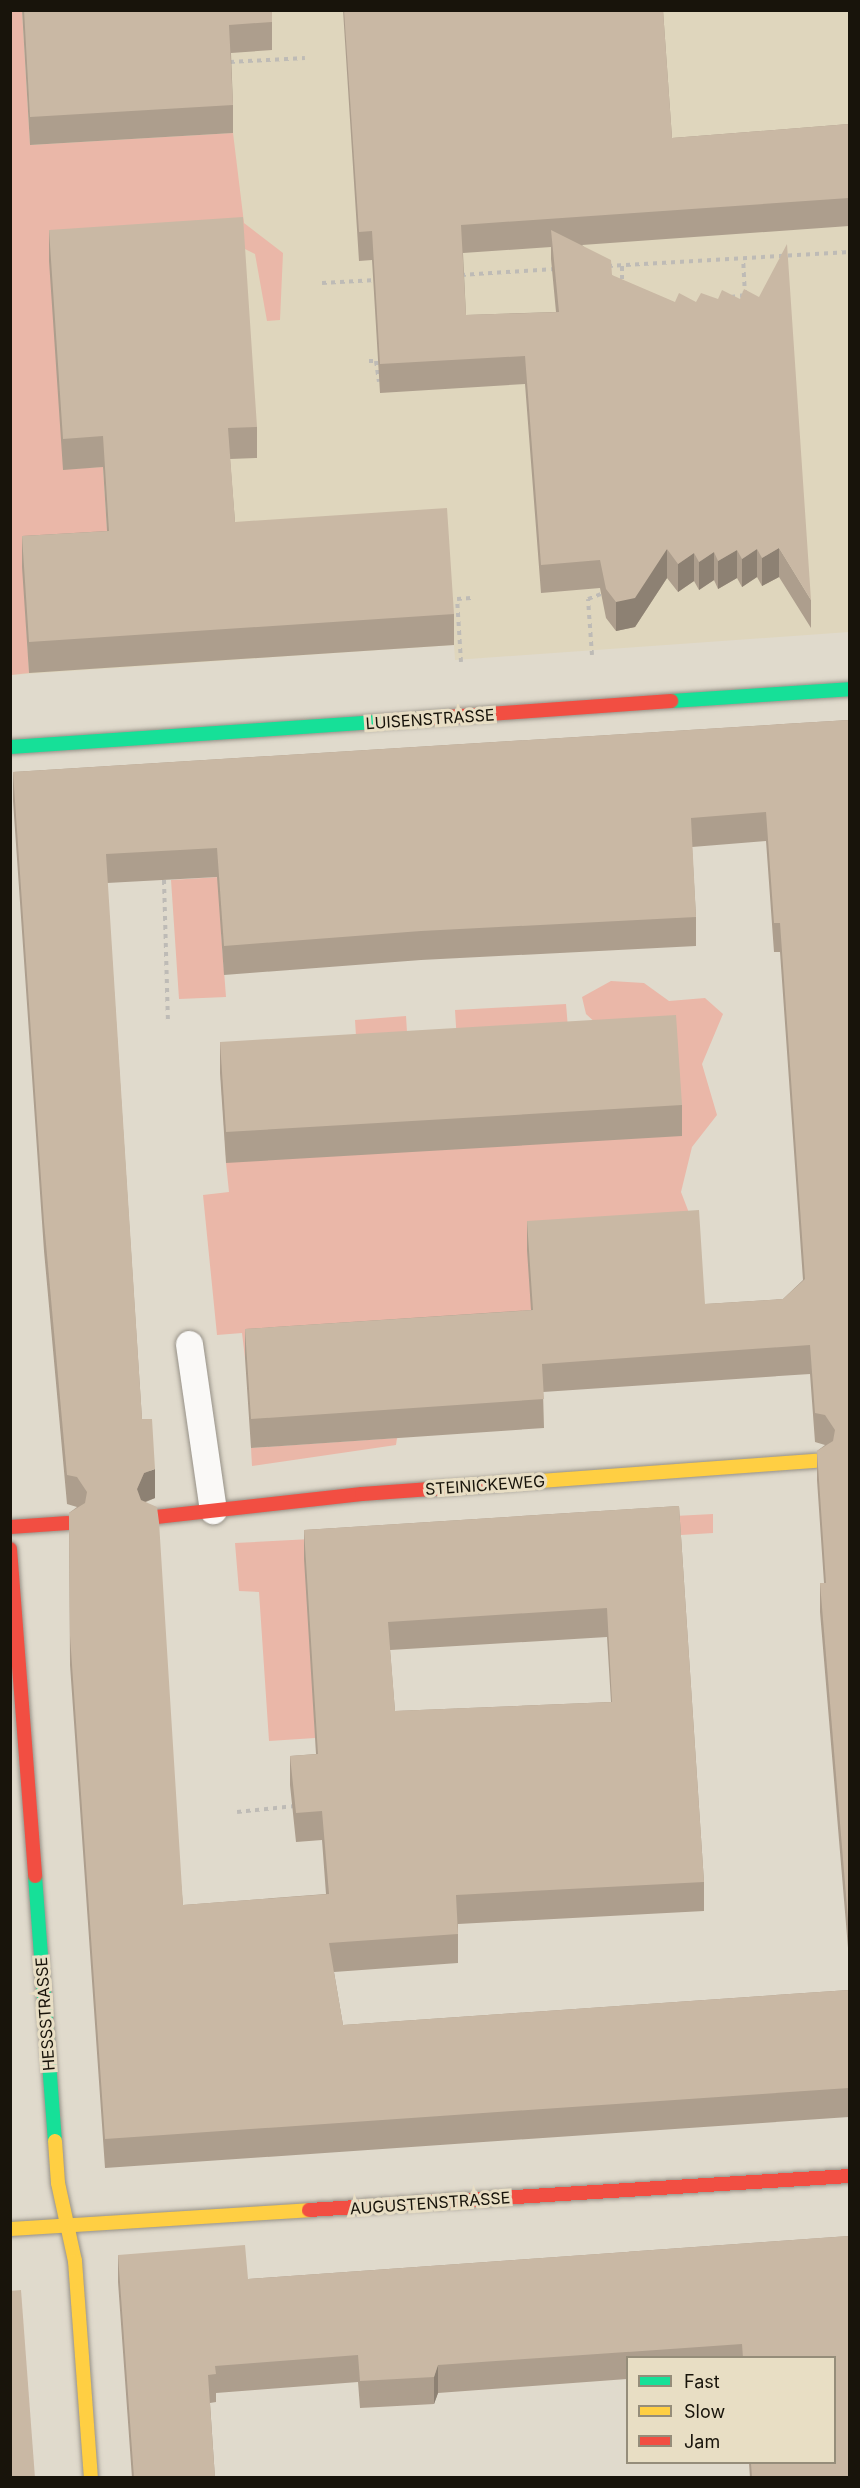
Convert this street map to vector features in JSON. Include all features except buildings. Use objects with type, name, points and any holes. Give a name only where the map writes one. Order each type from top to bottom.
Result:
[{"type":"street","name":"LUISENSTRASSE","points":[[10,747],[849,689]]},
{"type":"street","name":"STEINICKEWEG","points":[[156,1517],[362,1494],[816,1461]]},
{"type":"street","points":[[10,1527],[68,1523]]},
{"type":"street","name":"HESSSTRASSE","points":[[10,1549],[58,2183],[75,2261],[91,2478]]},
{"type":"street","name":"AUGUSTENSTRASSE","points":[[10,2229],[849,2176]]},
{"type":"lane","points":[[189,1344],[213,1510]]},
{"type":"path","points":[[230,62],[305,58]]},
{"type":"path","points":[[598,267],[849,252]]},
{"type":"path","points":[[724,299],[745,296],[743,259]]},
{"type":"path","points":[[622,266],[622,286]]},
{"type":"path","points":[[455,275],[562,269]]},
{"type":"path","points":[[322,283],[384,279]]},
{"type":"path","points":[[369,361],[376,361],[379,382]]},
{"type":"path","points":[[592,655],[588,599],[614,593]]},
{"type":"path","points":[[461,662],[457,599],[471,598]]},
{"type":"path","points":[[164,880],[168,1023]]},
{"type":"path","points":[[237,1812],[305,1805]]},
{"type":"shaded area","points":[[10,11],[22,11],[30,145],[233,133],[244,223],[283,253],[280,320],[267,321],[255,254],[243,248],[63,469],[103,467],[109,562],[23,567],[29,673],[11,675]]},
{"type":"shaded area","points":[[11,11],[849,11],[849,632],[455,660],[454,645],[11,675]]},
{"type":"shaded area","points":[[350,869],[221,931],[226,997],[179,999],[171,880]]},
{"type":"shaded area","points":[[611,981],[644,983],[669,1001],[705,998],[723,1014],[702,1064],[717,1115],[692,1147],[681,1192],[699,1239],[537,1338],[245,1358],[242,1333],[217,1335],[203,1195],[229,1192],[226,1163],[624,1049],[586,1014],[582,997]]},
{"type":"shaded area","points":[[566,1004],[570,1052],[458,1059],[455,1010]]},
{"type":"shaded area","points":[[406,1016],[409,1063],[358,1067],[355,1020]]},
{"type":"shaded area","points":[[397,1438],[396,1445],[252,1466],[251,1448]]},
{"type":"shaded area","points":[[713,1514],[713,1533],[618,1539],[617,1519]]},
{"type":"shaded area","points":[[311,1539],[315,1738],[269,1741],[259,1592],[239,1591],[235,1543]]},
{"type":"traffic: fast","points":[[671,701],[850,689]]},
{"type":"traffic: fast","points":[[10,747],[419,719]]},
{"type":"traffic: fast","points":[[35,1876],[55,2141]]},
{"type":"traffic: slow","points":[[513,1483],[816,1461]]},
{"type":"traffic: slow","points":[[55,2141],[58,2183],[75,2261],[91,2478]]},
{"type":"traffic: slow","points":[[10,2229],[309,2210]]},
{"type":"traffic: jam","points":[[419,719],[671,701]]},
{"type":"traffic: jam","points":[[156,1517],[362,1494],[513,1483]]},
{"type":"traffic: jam","points":[[10,1527],[68,1523]]},
{"type":"traffic: jam","points":[[10,1549],[35,1876]]},
{"type":"traffic: jam","points":[[309,2210],[850,2176]]}]
